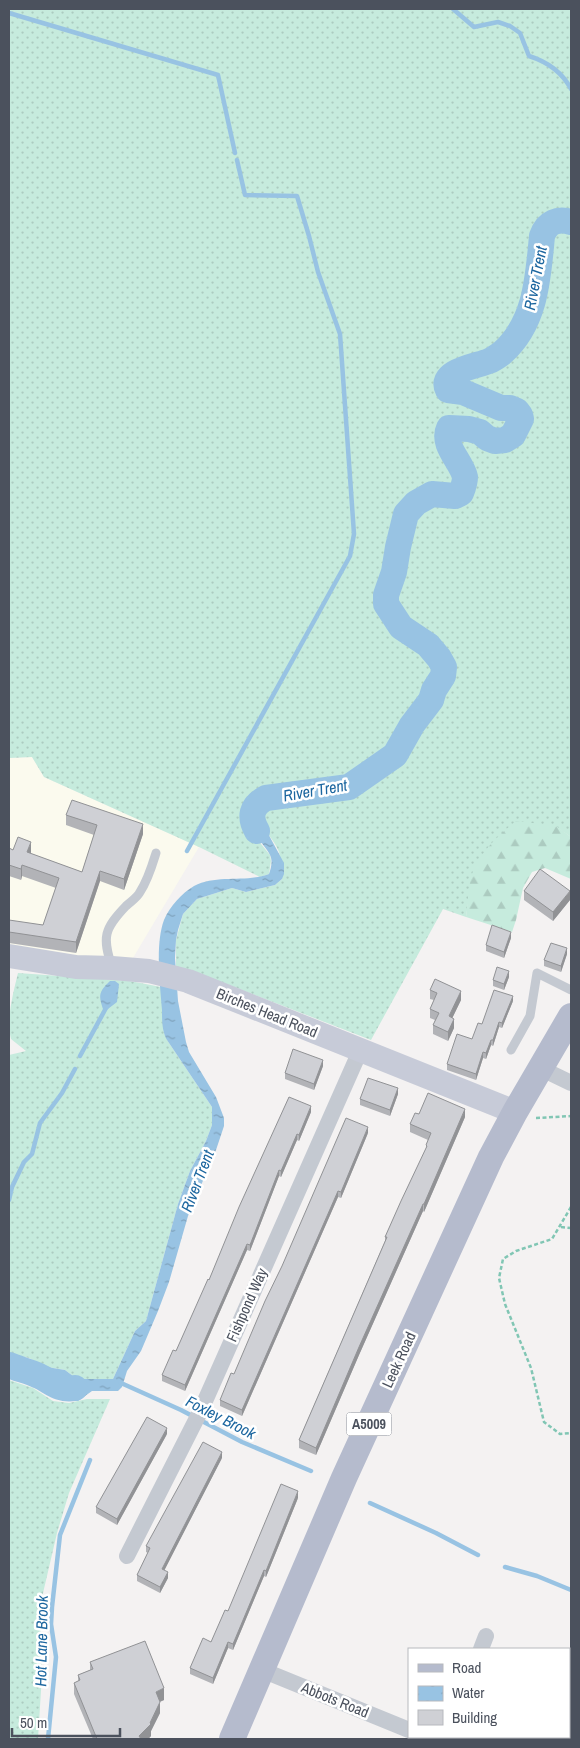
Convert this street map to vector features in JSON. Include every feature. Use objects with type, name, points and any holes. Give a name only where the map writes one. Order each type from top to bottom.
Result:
[{"type":"main road","name":"Leek Road","points":[[232,1739],[344,1478],[491,1157],[524,1119],[540,1068],[571,1016]]},
{"type":"street","name":"Birches Head Road","points":[[9,956],[76,967],[150,971],[188,981],[524,1119]]},
{"type":"street","name":"Fishpond Way","points":[[128,1556],[201,1410],[360,1051]]},
{"type":"street","points":[[540,1068],[571,1083]]},
{"type":"street","name":"Abbots Road","points":[[262,1670],[408,1730]]},
{"type":"lane","points":[[112,968],[106,950],[105,939],[107,929],[127,905],[140,894],[156,853]]},
{"type":"lane","points":[[511,1050],[530,1016],[537,973],[571,990]]},
{"type":"path","points":[[524,1119],[571,1116]]},
{"type":"path","points":[[571,1207],[552,1239],[516,1251],[503,1260],[499,1278],[514,1329],[531,1368],[544,1422],[560,1434],[571,1433]]},
{"type":"path","points":[[561,1226],[571,1228]]},
{"type":"shaded area","points":[[32,757],[44,777],[199,847],[130,963],[9,946],[9,758]]},
{"type":"green space","points":[[9,9],[571,9],[571,837],[555,826],[472,876],[466,917],[443,909],[371,1040],[224,983],[176,970],[176,940],[183,914],[197,899],[232,888],[246,892],[275,885],[282,879],[279,852],[261,821],[260,809],[266,805],[253,795],[257,839],[270,855],[271,861],[269,874],[260,877],[199,847],[44,777],[32,757],[9,758]]},
{"type":"green space","points":[[516,821],[556,826],[571,837],[571,879],[545,868],[532,872],[523,888],[512,932],[466,917],[470,884],[475,866],[491,844]]},
{"type":"green space","points":[[18,973],[130,981],[161,987],[164,1033],[212,1107],[212,1125],[190,1171],[178,1204],[146,1321],[135,1331],[113,1379],[77,1379],[65,1370],[47,1367],[29,1358],[9,1354],[9,1055],[26,1051],[11,1039],[9,1023]]},
{"type":"green space","points":[[9,1380],[33,1388],[53,1401],[69,1403],[87,1399],[110,1399],[69,1493],[57,1533],[40,1606],[42,1674],[38,1739],[9,1739]]},
{"type":"water","points":[[253,795],[267,804],[260,809],[259,817],[284,863],[282,879],[275,885],[246,892],[232,888],[197,899],[183,914],[176,940],[175,958],[178,1001],[186,1042],[189,1052],[216,1097],[224,1118],[224,1126],[188,1216],[169,1282],[158,1311],[141,1351],[127,1371],[122,1387],[118,1391],[92,1391],[78,1401],[66,1399],[41,1382],[47,1367],[65,1370],[77,1379],[113,1379],[135,1331],[146,1321],[178,1204],[190,1171],[212,1125],[212,1107],[165,1037],[162,1022],[159,976],[161,930],[164,920],[173,905],[194,886],[212,880],[251,878],[269,874],[272,862],[271,857],[245,817],[244,809],[246,802]]},
{"type":"water","points":[[110,981],[115,981],[119,984],[117,1002],[104,1012],[100,995]]},
{"type":"building","points":[[72,800],[143,824],[124,879],[100,871],[76,942],[9,932],[9,920],[43,925],[59,878],[22,865],[21,869],[9,865],[9,848],[13,850],[18,837],[31,842],[27,852],[82,872],[97,825],[66,815]]},
{"type":"building","points":[[540,869],[570,891],[553,912],[524,891]]},
{"type":"building","points":[[492,925],[511,932],[504,952],[486,945]]},
{"type":"building","points":[[551,943],[567,948],[561,966],[544,960]]},
{"type":"building","points":[[497,967],[509,971],[504,984],[493,980]]},
{"type":"building","points":[[435,979],[461,991],[449,1016],[454,1019],[448,1032],[433,1025],[439,1013],[430,1009],[437,993],[430,990]]},
{"type":"building","points":[[494,990],[513,996],[502,1023],[499,1022],[493,1040],[491,1040],[486,1053],[483,1052],[476,1074],[447,1064],[457,1034],[472,1039],[478,1023],[482,1024]]},
{"type":"building","points":[[293,1049],[323,1060],[314,1084],[285,1073]]},
{"type":"building","points":[[368,1078],[398,1088],[390,1110],[360,1099]]},
{"type":"building","points":[[428,1093],[465,1109],[316,1448],[299,1440],[387,1237],[385,1237],[427,1146],[431,1133],[410,1124],[415,1113],[419,1114]]},
{"type":"building","points":[[289,1097],[311,1106],[281,1171],[279,1170],[250,1245],[247,1244],[185,1385],[162,1375],[173,1350],[176,1351],[209,1280],[239,1207]]},
{"type":"building","points":[[346,1118],[368,1127],[341,1192],[338,1191],[242,1410],[220,1400],[231,1373],[234,1374]]},
{"type":"building","points":[[147,1417],[167,1428],[117,1519],[96,1507]]},
{"type":"building","points":[[203,1442],[222,1452],[162,1569],[168,1572],[160,1587],[137,1575],[150,1548],[146,1546]]},
{"type":"building","points":[[281,1484],[298,1491],[266,1571],[264,1570],[233,1644],[228,1642],[213,1678],[190,1668],[203,1638],[211,1642],[225,1610],[228,1611]]},
{"type":"building","points":[[145,1641],[164,1688],[156,1692],[160,1702],[151,1724],[139,1736],[141,1739],[97,1739],[74,1683],[80,1680],[78,1675],[93,1669],[90,1662]]},
{"type":"waterway","points":[[453,9],[474,27],[498,22],[510,26],[520,33],[529,56],[554,68],[571,89]]},
{"type":"waterway","points":[[9,13],[218,75],[235,153]]},
{"type":"waterway","points":[[187,851],[350,556],[354,534],[340,334],[318,272],[297,196],[245,195],[237,160]]},
{"type":"waterway","name":"River Trent","points":[[257,831],[252,817],[254,808],[266,798],[349,787],[395,755],[412,725],[431,700],[434,690],[443,676],[444,667],[428,645],[401,627],[386,604],[386,595],[394,572],[406,514],[416,503],[432,494],[455,496],[461,493],[465,477],[448,441],[447,434],[449,428],[469,429],[480,432],[487,438],[495,441],[505,440],[513,435],[521,419],[517,411],[510,408],[501,408],[463,392],[448,390],[446,384],[449,378],[461,370],[496,357],[513,341],[529,314],[537,284],[544,231],[554,222],[571,222]]},
{"type":"waterway","points":[[80,1056],[106,1008]]},
{"type":"waterway","points":[[9,1200],[12,1187],[24,1162],[32,1154],[40,1123],[62,1093],[75,1069]]},
{"type":"waterway","name":"River Trent","points":[[9,1365],[35,1374],[60,1387],[75,1388]]},
{"type":"waterway","name":"Foxley Brook","points":[[121,1383],[181,1410],[242,1442],[311,1471]]},
{"type":"waterway","name":"Hot Lane Brook","points":[[48,1739],[56,1657],[51,1624],[60,1535],[90,1460]]},
{"type":"waterway","name":"Foxley Brook","points":[[370,1503],[436,1533],[478,1555]]},
{"type":"waterway","name":"Foxley Brook","points":[[505,1567],[537,1576],[571,1590]]}]
